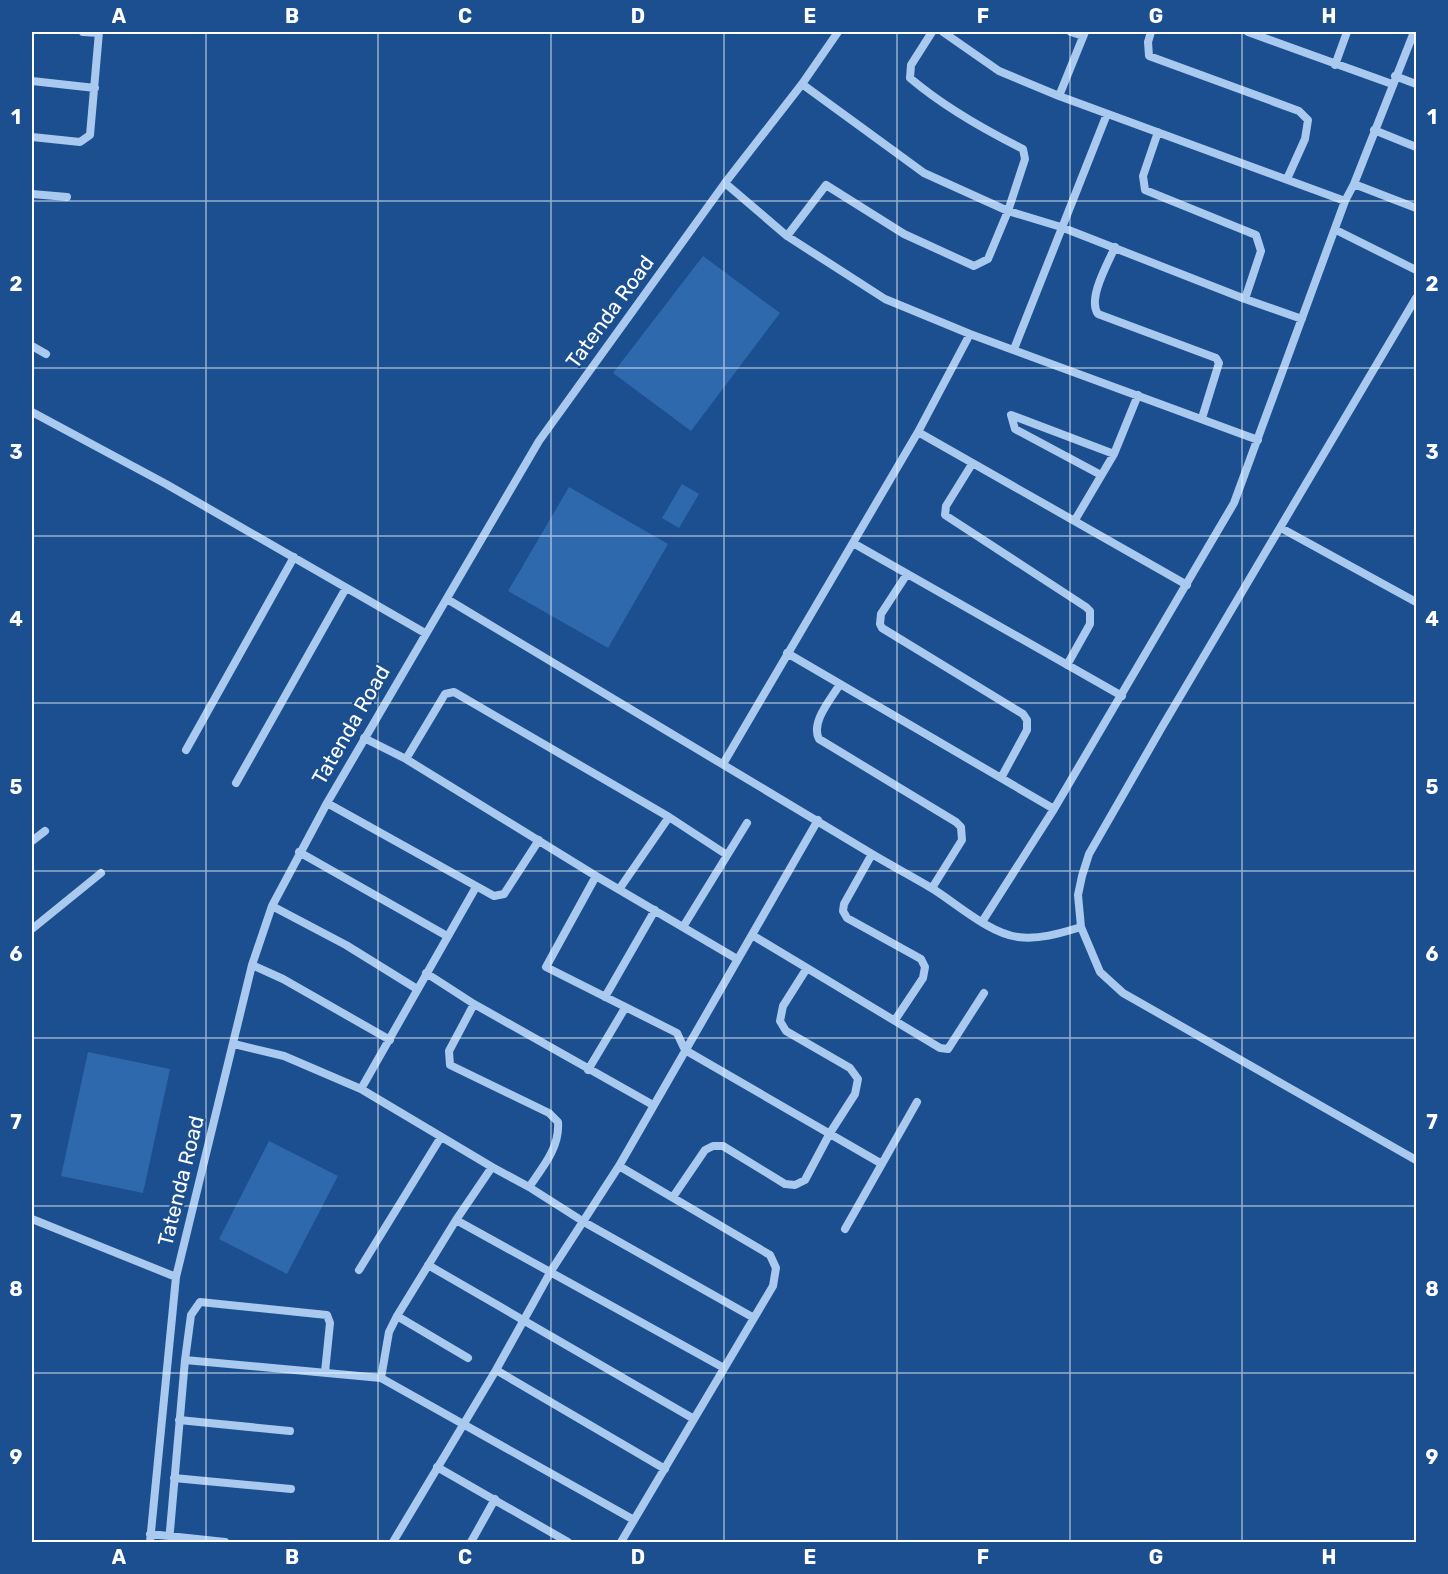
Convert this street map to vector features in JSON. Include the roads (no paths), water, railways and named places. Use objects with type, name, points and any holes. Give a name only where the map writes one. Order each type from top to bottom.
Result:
[{"type":"street","points":[[32,137],[80,142],[90,135],[99,32],[83,32]]},
{"type":"street","name":"Tatenda Road","points":[[150,1538],[176,1277],[252,965],[272,906],[327,802],[538,441],[725,183],[802,84],[838,32]]},
{"type":"street","points":[[787,236],[826,185],[904,234],[974,266],[988,259],[1008,211],[1025,159],[1023,148],[985,131],[929,94],[910,78],[911,65],[932,32]]},
{"type":"street","points":[[943,32],[999,71],[1059,96],[1345,201]]},
{"type":"street","points":[[1059,96],[1084,34],[1071,32]]},
{"type":"street","points":[[1151,32],[1148,42],[1149,56],[1299,111],[1308,120],[1305,139],[1287,180]]},
{"type":"street","points":[[1248,32],[1335,65],[1416,84]]},
{"type":"street","points":[[1335,65],[1347,32]]},
{"type":"street","points":[[982,921],[1054,809],[1234,503],[1345,201],[1354,184],[1414,32]]},
{"type":"street","points":[[32,81],[95,88]]},
{"type":"street","points":[[802,84],[924,174],[1008,211],[1061,227],[1302,319]]},
{"type":"street","points":[[1014,349],[1107,114]]},
{"type":"street","points":[[1374,130],[1416,147]]},
{"type":"street","points":[[1158,132],[1143,176],[1145,190],[1256,235],[1261,251],[1245,299]]},
{"type":"street","points":[[725,183],[787,236],[885,299],[970,334],[1258,440]]},
{"type":"street","points":[[1354,184],[1416,207]]},
{"type":"street","points":[[32,194],[67,197]]},
{"type":"street","points":[[1336,230],[1416,270]]},
{"type":"street","points":[[1115,247],[1095,296],[1094,309],[1098,314],[1216,358],[1219,363],[1202,418]]},
{"type":"street","points":[[1416,298],[1089,854],[1078,895],[1082,927],[1100,972],[1123,993],[1416,1160]]},
{"type":"street","points":[[723,764],[918,432],[970,334]]},
{"type":"street","points":[[32,346],[46,354]]},
{"type":"street","points":[[1075,520],[1114,454],[1138,394]]},
{"type":"street","points":[[32,412],[127,463],[425,633]]},
{"type":"street","points":[[1101,475],[1015,429],[1011,415],[1114,454]]},
{"type":"street","points":[[918,432],[1187,585]]},
{"type":"street","points":[[972,464],[946,506],[945,515],[1090,611],[1090,624],[1068,665]]},
{"type":"street","points":[[1281,528],[1371,575],[1416,602]]},
{"type":"street","points":[[853,543],[1122,696]]},
{"type":"street","points":[[186,750],[294,557]]},
{"type":"street","points":[[906,574],[881,614],[882,628],[1013,708],[1027,720],[1027,730],[1001,778]]},
{"type":"street","points":[[236,783],[346,588]]},
{"type":"street","points":[[447,598],[932,888],[1003,933],[1024,937],[1058,934],[1082,927]]},
{"type":"street","points":[[787,653],[1054,809]]},
{"type":"street","points":[[840,684],[817,724],[816,734],[819,739],[961,827],[962,840],[932,888]]},
{"type":"street","points":[[406,759],[445,694],[454,692],[669,817],[727,855]]},
{"type":"street","points":[[364,738],[406,759],[596,876],[737,958]]},
{"type":"street","points":[[327,802],[494,896],[502,896],[539,840]]},
{"type":"street","points":[[620,888],[669,817]]},
{"type":"street","points":[[393,1542],[496,1370],[551,1271],[619,1166],[818,820]]},
{"type":"street","points":[[683,927],[747,823]]},
{"type":"street","points":[[32,841],[45,831]]},
{"type":"street","points":[[299,852],[447,936]]},
{"type":"street","points":[[872,854],[844,904],[843,911],[847,918],[921,959],[925,967],[923,978],[894,1020]]},
{"type":"street","points":[[32,929],[101,873]]},
{"type":"street","points":[[596,876],[546,967],[677,1033],[685,1050],[882,1164]]},
{"type":"street","points":[[361,1089],[476,887]]},
{"type":"street","points":[[272,906],[346,945],[417,989]]},
{"type":"street","points":[[605,997],[655,910]]},
{"type":"street","points":[[752,934],[940,1048],[948,1049],[984,993]]},
{"type":"street","points":[[252,965],[283,979],[390,1040]]},
{"type":"street","points":[[673,1197],[705,1150],[713,1146],[723,1146],[785,1184],[795,1185],[805,1180],[830,1133],[855,1094],[858,1079],[850,1068],[786,1031],[780,1021],[783,1006],[807,968]]},
{"type":"street","points":[[426,973],[474,1004],[653,1105]]},
{"type":"street","points":[[474,1004],[449,1051],[450,1065],[549,1113],[558,1122],[559,1134],[553,1152],[529,1187]]},
{"type":"street","points":[[588,1070],[625,1008]]},
{"type":"street","points":[[234,1044],[284,1056],[361,1089],[529,1187],[584,1222],[754,1318]]},
{"type":"street","points":[[845,1229],[917,1102]]},
{"type":"street","points":[[358,1269],[441,1137]]},
{"type":"street","points":[[619,1166],[770,1255],[776,1268],[773,1286],[621,1542]]},
{"type":"street","points":[[381,1378],[389,1332],[397,1316],[456,1220],[492,1167]]},
{"type":"street","points":[[32,1220],[176,1277]]},
{"type":"street","points":[[456,1220],[724,1368]]},
{"type":"street","points":[[428,1265],[694,1419]]},
{"type":"street","points":[[169,1540],[185,1360],[191,1315],[200,1302],[327,1314],[330,1323],[325,1372]]},
{"type":"street","points":[[397,1316],[468,1358]]},
{"type":"street","points":[[185,1360],[381,1378],[634,1520]]},
{"type":"street","points":[[496,1370],[665,1469]]},
{"type":"street","points":[[179,1420],[290,1431]]},
{"type":"street","points":[[438,1467],[568,1542]]},
{"type":"street","points":[[174,1478],[291,1489]]},
{"type":"street","points":[[471,1542],[495,1499]]},
{"type":"street","points":[[150,1538],[225,1542]]}]
